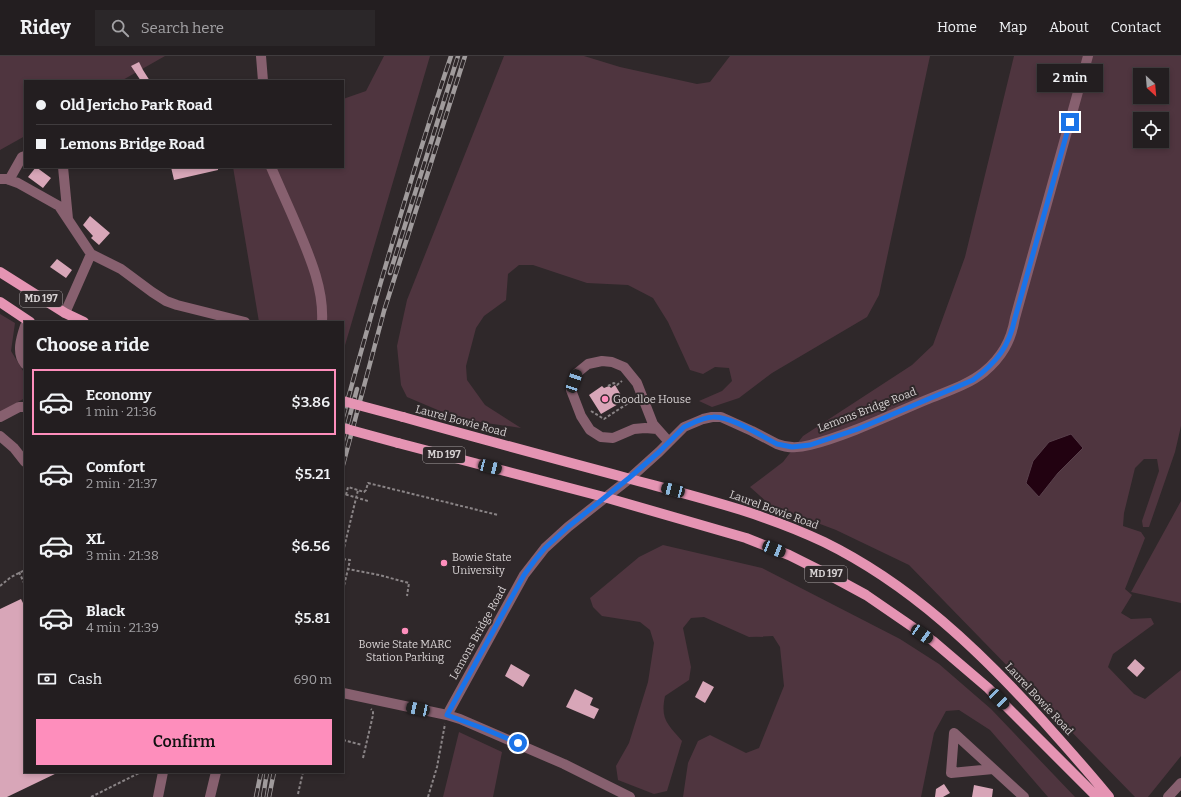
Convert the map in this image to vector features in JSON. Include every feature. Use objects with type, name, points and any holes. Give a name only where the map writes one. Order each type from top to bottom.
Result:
[{"type":"main road","name":"MD 197","points":[[0,272],[65,313],[82,321]]},
{"type":"main road","name":"MD 197","points":[[0,302],[26,321]]},
{"type":"main road","name":"Laurel Bowie Road","points":[[344,401],[743,510],[824,542],[905,591],[953,630],[1012,687],[1091,774],[1109,797]]},
{"type":"main road","name":"MD 197","points":[[344,428],[604,497],[746,538],[789,555],[866,595],[933,642],[988,688],[1097,797]]},
{"type":"street","points":[[262,56],[263,80]]},
{"type":"street","name":"Lemons Bridge Road","points":[[447,715],[524,575],[545,548],[604,497],[629,478],[684,427],[704,419],[721,417],[784,447],[800,447],[858,429],[973,380],[989,367],[1001,354],[1012,333],[1088,56]]},
{"type":"street","points":[[24,156],[5,179],[18,183],[59,206],[91,254],[121,269],[166,301],[241,321]]},
{"type":"street","points":[[64,168],[68,219]]},
{"type":"street","points":[[271,168],[314,266],[320,294],[322,321]]},
{"type":"street","points":[[65,313],[91,254]]},
{"type":"street","points":[[24,334],[20,350],[21,360],[24,363]]},
{"type":"street","points":[[657,429],[645,428],[634,430],[612,438],[601,437],[590,430],[581,416],[571,390],[577,373],[588,364],[602,361],[612,362],[624,367],[632,376],[642,394],[653,424],[669,442]]},
{"type":"street","points":[[0,417],[24,407]]},
{"type":"street","points":[[0,436],[14,448],[24,461]]},
{"type":"street","points":[[344,693],[447,715],[482,728],[530,749],[630,797]]},
{"type":"street","points":[[993,769],[951,772],[954,733],[993,769],[1015,793],[1024,797]]},
{"type":"street","points":[[158,797],[163,773]]},
{"type":"street","points":[[210,797],[216,773]]},
{"type":"street","points":[[1168,797],[1181,783]]},
{"type":"path","points":[[608,386],[614,383],[617,385],[632,376]]},
{"type":"path","points":[[581,416],[590,410],[604,418],[642,394]]},
{"type":"path","points":[[368,501],[346,495],[348,487],[364,492],[368,483],[498,515]]},
{"type":"path","points":[[344,548],[358,490]]},
{"type":"path","points":[[344,559],[350,560],[344,586]]},
{"type":"path","points":[[348,569],[409,583],[407,596]]},
{"type":"path","points":[[0,586],[11,577],[24,570]]},
{"type":"path","points":[[19,572],[24,583]]},
{"type":"path","points":[[363,758],[373,715],[373,711],[371,709]]},
{"type":"path","points":[[428,797],[447,715]]},
{"type":"path","points":[[344,740],[362,745]]},
{"type":"path","points":[[91,797],[139,773]]},
{"type":"path","points":[[298,794],[303,773]]},
{"type":"shaded area","points":[[0,56],[165,56],[123,80],[24,80],[24,137],[0,150]]},
{"type":"shaded area","points":[[384,56],[430,56],[344,349],[344,321],[259,321],[233,168],[344,168],[344,99],[366,91]]},
{"type":"shaded area","points":[[504,56],[584,56],[620,67],[697,84],[710,82],[730,56],[930,56],[879,295],[867,317],[772,373],[739,398],[712,407],[699,401],[722,391],[732,381],[729,368],[715,367],[703,374],[690,370],[668,322],[653,298],[628,285],[587,283],[533,265],[519,265],[508,274],[506,300],[484,316],[476,328],[466,366],[467,380],[485,405],[521,428],[459,419],[407,397],[401,385],[397,346],[407,300]]},
{"type":"shaded area","points":[[1014,56],[1181,56],[1181,426],[1175,452],[1149,527],[1143,527],[1142,521],[1159,471],[1157,459],[1144,459],[1135,468],[1124,513],[1123,526],[1141,532],[1145,538],[1125,589],[1132,595],[1121,613],[1131,619],[1151,618],[1154,624],[1113,654],[1108,667],[1134,694],[1145,699],[1181,670],[1181,756],[1148,797],[1135,797],[909,565],[836,530],[770,505],[750,487],[783,462],[803,436],[912,365],[933,345],[965,257]]},
{"type":"shaded area","points":[[0,314],[15,323],[11,351],[24,372],[24,399],[0,412]]},
{"type":"shaded area","points":[[1071,434],[1083,448],[1058,473],[1039,497],[1026,483],[1033,461],[1049,442]]},
{"type":"shaded area","points":[[1181,501],[1181,603],[1131,592]]},
{"type":"shaded area","points":[[663,545],[762,568],[900,639],[939,664],[991,709],[1075,797],[1048,797],[990,730],[959,710],[946,711],[934,733],[921,797],[683,797],[688,763],[698,741],[710,735],[746,753],[759,748],[784,686],[780,647],[773,636],[749,637],[704,617],[691,618],[683,628],[691,667],[689,680],[665,696],[664,716],[669,726],[682,741],[667,791],[654,794],[618,780],[616,766],[629,743],[648,682],[654,643],[650,630],[640,622],[602,616],[593,607],[590,598],[639,557]]},
{"type":"shaded area","points":[[459,732],[502,752],[493,797],[443,797]]},
{"type":"building","points":[[139,62],[149,80],[140,80],[131,66]]},
{"type":"building","points":[[35,168],[37,168],[51,178],[43,188],[28,177]]},
{"type":"building","points":[[171,168],[218,168],[218,170],[174,180]]},
{"type":"building","points":[[90,216],[110,233],[99,245],[91,238],[93,236],[83,225]]},
{"type":"building","points":[[57,259],[72,270],[66,278],[50,267]]},
{"type":"building","name":"Goodloe House","points":[[615,385],[621,395],[618,396],[621,401],[601,414],[589,395],[602,386],[604,388],[609,386],[611,388]]},
{"type":"building","points":[[21,599],[24,605],[24,773],[57,773],[7,797],[0,797],[0,609]]},
{"type":"building","points":[[1135,659],[1145,668],[1137,677],[1127,668]]},
{"type":"building","points":[[511,664],[530,675],[523,687],[505,676]]},
{"type":"building","points":[[703,681],[714,687],[705,703],[695,697]]},
{"type":"building","points":[[575,689],[593,698],[590,705],[599,709],[594,719],[566,707]]},
{"type":"building","points":[[944,784],[950,793],[943,797],[935,797],[936,789]]},
{"type":"building","points":[[974,785],[993,789],[992,797],[972,797]]},
{"type":"railway","points":[[344,413],[394,236],[451,56]]},
{"type":"railway","points":[[390,273],[458,56]]},
{"type":"railway","points":[[344,461],[384,311],[465,56]]},
{"type":"railway","points":[[344,437],[357,389]]},
{"type":"railway","points":[[256,797],[261,773]]},
{"type":"railway","points":[[263,797],[267,773]]},
{"type":"railway","points":[[269,797],[274,773]]},
{"type":"place","name":"Goodloe House","points":[[605,399]]},
{"type":"place","name":"Bowie State University","points":[[444,563]]},
{"type":"place","name":"Bowie State MARC Station Parking","points":[[405,631]]},
{"type":"route","points":[[518,743],[447,715],[524,575],[545,548],[568,527],[647,463],[684,427],[690,424],[712,417],[721,417],[784,447],[800,447],[858,429],[973,380],[983,373],[996,361],[1012,333],[1070,122]]}]
